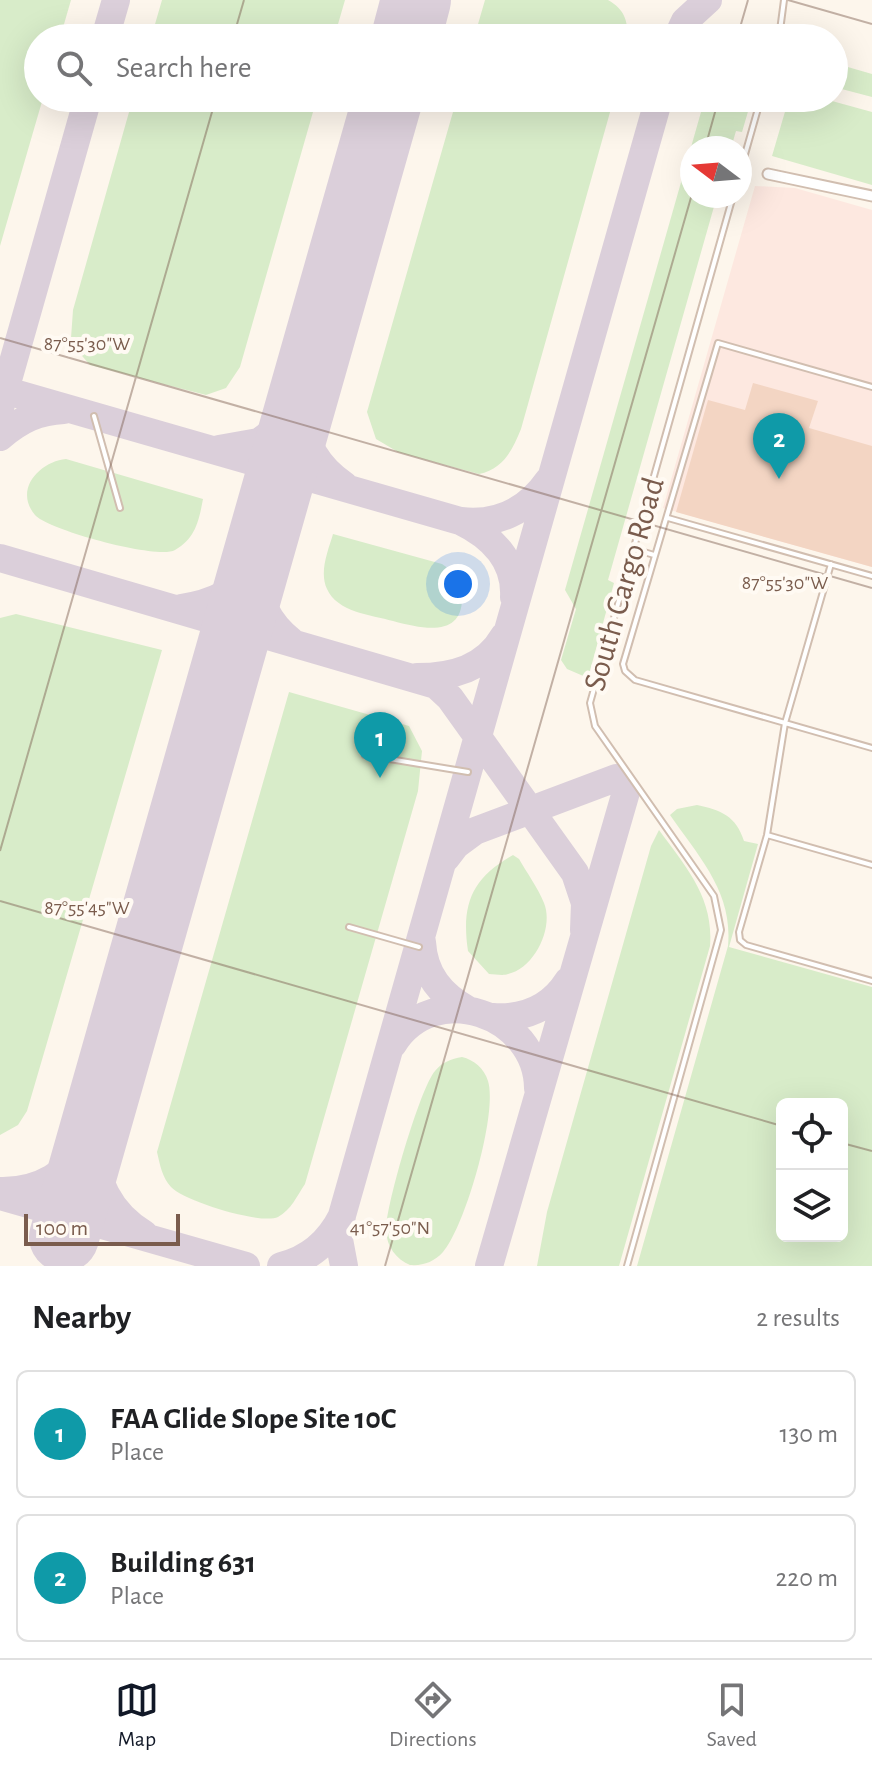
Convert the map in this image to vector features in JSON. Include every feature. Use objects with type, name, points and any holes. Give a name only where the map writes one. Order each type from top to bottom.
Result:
[{"type":"street","points":[[768,174],[872,196]]},
{"type":"lane","points":[[781,24],[784,0]]},
{"type":"lane","points":[[750,136],[757,112]]},
{"type":"lane","name":"South Cargo Road","points":[[627,1266],[721,930],[714,896],[591,716],[590,703],[730,208]]},
{"type":"lane","points":[[872,387],[718,343],[623,664],[629,677],[872,748]]},
{"type":"lane","points":[[94,416],[120,508]]},
{"type":"lane","points":[[668,518],[872,576]]},
{"type":"lane","points":[[633,549],[654,555]]},
{"type":"lane","points":[[831,564],[785,723],[767,835],[739,932],[740,940],[746,945],[872,981]]},
{"type":"lane","points":[[365,755],[468,772]]},
{"type":"lane","points":[[767,835],[872,865]]},
{"type":"lane","points":[[349,927],[419,947]]},
{"type":"shaded area","points":[[755,186],[795,188],[872,210],[872,567],[663,508],[749,208],[752,208]]},
{"type":"green space","points":[[0,0],[71,0],[64,24],[24,24],[24,112],[39,112],[0,246]]},
{"type":"green space","points":[[162,0],[345,0],[338,24],[155,24]]},
{"type":"green space","points":[[485,0],[608,0],[618,7],[627,24],[478,24]]},
{"type":"green space","points":[[848,67],[872,74],[872,97],[848,91]]},
{"type":"green space","points":[[848,105],[872,112],[872,185],[772,156],[785,112],[848,112]]},
{"type":"green space","points":[[129,112],[313,112],[240,367],[226,388],[206,395],[90,365],[71,338],[73,310]]},
{"type":"green space","points":[[453,112],[610,112],[521,429],[506,458],[494,468],[479,474],[398,452],[376,439],[367,412]]},
{"type":"green space","points":[[701,112],[748,112],[742,132],[736,131],[735,136],[694,136]]},
{"type":"green space","points":[[680,186],[680,208],[714,208],[608,580],[614,583],[588,678],[567,669],[561,660],[576,609],[565,590]]},
{"type":"green space","points":[[66,459],[203,499],[192,534],[175,550],[148,551],[104,542],[44,521],[35,515],[29,505],[29,486],[39,471]]},
{"type":"green space","points":[[333,534],[442,564],[459,576],[461,610],[456,619],[436,628],[423,627],[365,614],[338,603],[327,589],[324,576]]},
{"type":"green space","points":[[16,614],[162,650],[27,1111],[18,1125],[0,1135],[0,618]]},
{"type":"green space","points":[[289,692],[409,726],[422,751],[418,791],[305,1184],[287,1211],[269,1219],[240,1215],[179,1193],[165,1179],[157,1152]]},
{"type":"green space","points":[[697,805],[713,809],[732,820],[744,841],[758,844],[729,947],[872,987],[872,1266],[637,1266],[728,946],[725,909],[712,876],[670,815],[677,809]]},
{"type":"green space","points":[[659,830],[688,870],[703,898],[708,913],[710,946],[619,1266],[537,1266],[547,1212],[651,846]]},
{"type":"green space","points":[[513,855],[519,859],[542,897],[546,913],[544,934],[534,955],[518,970],[506,975],[489,974],[468,951],[468,906],[479,883]]},
{"type":"green space","points":[[462,1057],[478,1065],[488,1081],[488,1118],[478,1169],[461,1219],[443,1252],[428,1263],[410,1265],[393,1252],[386,1231],[397,1175],[421,1100],[435,1071],[450,1060]]},
{"type":"building","points":[[753,383],[818,401],[809,428],[872,446],[872,567],[676,512],[708,400],[745,410]]},
{"type":"taxiway","points":[[109,24],[116,0]]},
{"type":"taxiway","points":[[684,24],[708,0]]},
{"type":"taxiway","points":[[0,408],[84,112]]},
{"type":"taxiway","points":[[339,1226],[655,112]]},
{"type":"taxiway","points":[[0,389],[460,521],[482,534],[499,551],[511,572],[514,597]]},
{"type":"taxiway","points":[[0,437],[30,418],[64,410]]},
{"type":"taxiway","points":[[219,449],[259,442],[298,413],[314,454],[326,470],[344,485]]},
{"type":"taxiway","points":[[461,521],[487,521],[510,514],[531,500],[548,481]]},
{"type":"taxiway","points":[[0,558],[436,685],[450,698],[575,873],[585,903],[584,930]]},
{"type":"taxiway","points":[[181,608],[224,595],[257,565],[258,587],[264,608],[291,641]]},
{"type":"taxiway","points":[[417,677],[466,669],[487,656],[504,636]]},
{"type":"taxiway","points":[[446,858],[456,845],[475,831],[616,778]]},
{"type":"taxiway","points":[[489,1266],[626,792]]},
{"type":"taxiway","points":[[422,942],[426,964],[436,983],[450,998],[468,1010]]},
{"type":"taxiway","points":[[493,1017],[515,1016],[536,1010],[553,998],[568,981]]},
{"type":"taxiway","points":[[393,1044],[411,1024],[433,1013],[457,1009],[480,1014],[502,1024],[521,1041],[533,1062],[538,1088]]},
{"type":"taxiway","points":[[91,1141],[96,1169],[106,1194],[121,1216],[144,1234]]},
{"type":"taxiway","points":[[0,1191],[28,1188],[52,1178],[91,1141]]},
{"type":"taxiway","points":[[0,1196],[246,1266]]},
{"type":"taxiway","points":[[342,1216],[338,1234],[344,1266]]},
{"type":"taxiway","points":[[281,1266],[301,1259],[318,1248],[342,1216]]},
{"type":"runway","points":[[410,24],[416,0]]},
{"type":"runway","points":[[64,1237],[384,112]]},
{"type":"place","name":"Building 631","points":[[779,479]]},
{"type":"place","name":"FAA Glide Slope Site 10C","points":[[380,778]]}]
